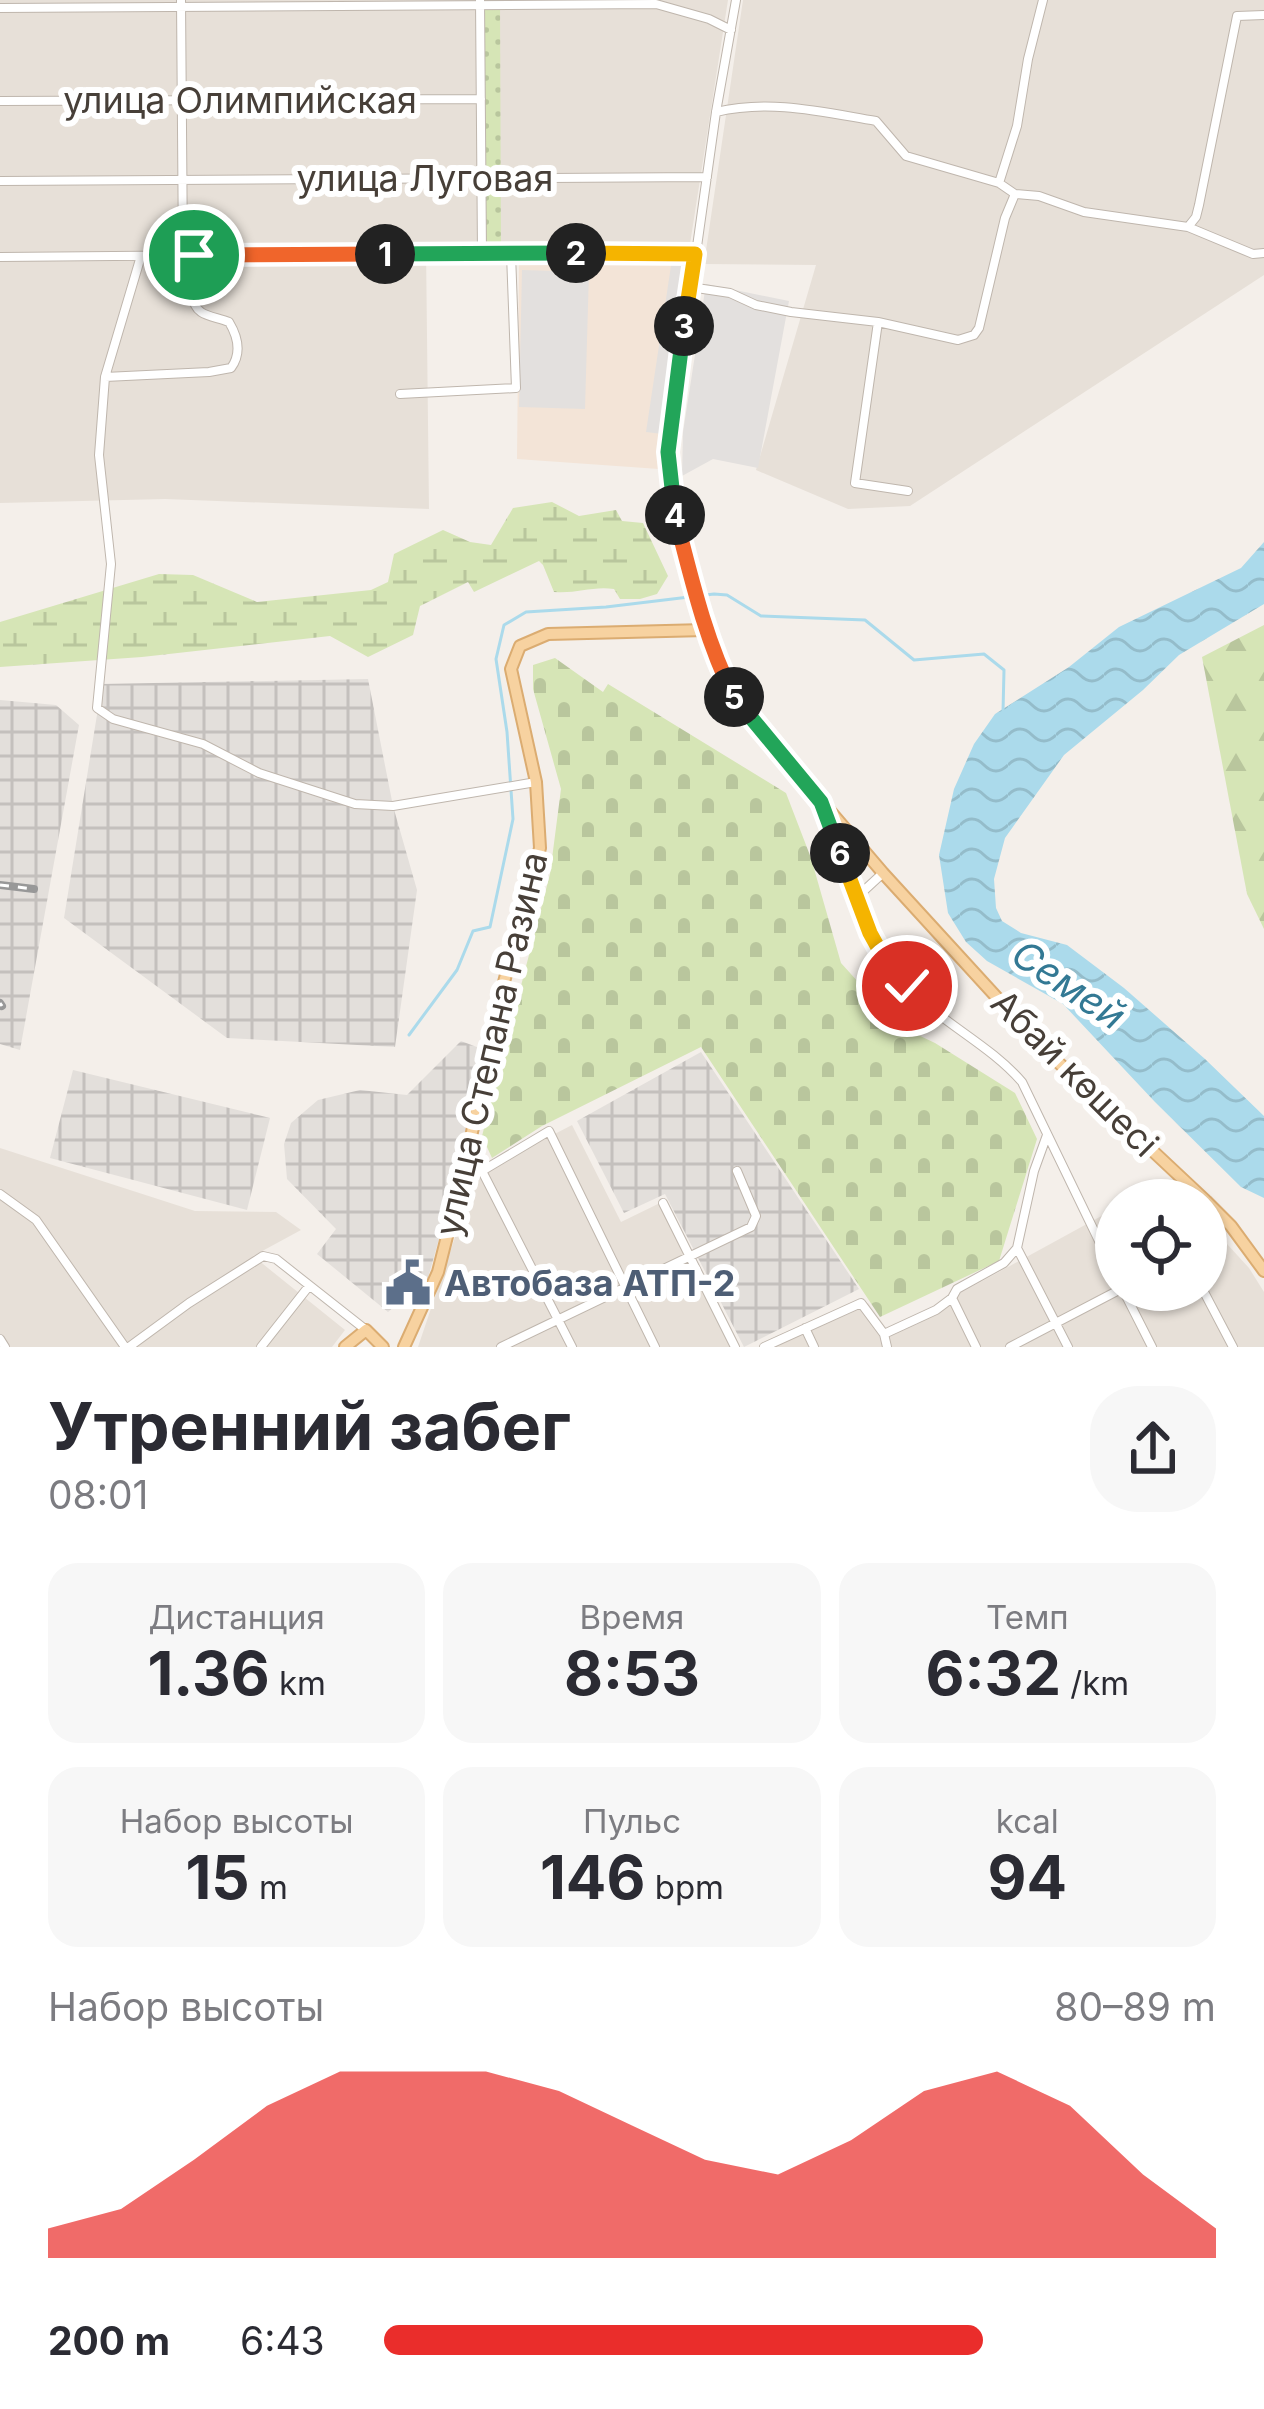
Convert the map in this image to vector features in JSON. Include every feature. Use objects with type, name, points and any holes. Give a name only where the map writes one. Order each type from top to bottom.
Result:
[{"type":"main road","name":"улица Степана Разина","points":[[405,1343],[438,1272],[504,982],[540,848],[536,782],[511,669],[520,646],[548,634],[706,630]]},
{"type":"main road","name":"Абай көшесі","points":[[706,630],[736,702],[821,802],[1044,1049],[1183,1179]]},
{"type":"main road","name":"Абай көшесі","points":[[1227,1222],[1264,1271]]},
{"type":"main road","points":[[345,1347],[366,1330],[380,1343],[405,1343]]},
{"type":"street","name":"Абай көшесі","points":[[706,630],[673,504],[668,452],[736,0]]},
{"type":"street","points":[[999,183],[1043,0]]},
{"type":"street","points":[[0,8],[181,3],[656,4],[731,30]]},
{"type":"street","points":[[105,377],[231,368],[239,352],[229,322],[204,315],[192,301],[182,179],[181,3]]},
{"type":"street","points":[[480,3],[482,254]]},
{"type":"street","points":[[1188,227],[1202,193],[1237,16],[1264,15]]},
{"type":"street","name":"улица Олимпийская","points":[[0,101],[481,98]]},
{"type":"street","points":[[716,112],[786,105],[876,121],[906,156],[999,183],[1016,194],[1039,196],[1084,212],[1188,227],[1253,254],[1264,253]]},
{"type":"street","name":"улица Луговая","points":[[0,181],[707,177]]},
{"type":"street","points":[[690,287],[730,293],[756,305],[791,312],[878,322],[958,340],[974,335],[1005,218],[1016,194]]},
{"type":"street","points":[[400,394],[516,388],[511,254]]},
{"type":"street","points":[[0,257],[695,254]]},
{"type":"street","points":[[141,256],[105,377],[99,455],[111,564],[97,708],[113,719],[203,744],[260,772],[356,804],[393,806],[536,782]]},
{"type":"street","points":[[878,322],[855,483],[908,491]]},
{"type":"street","points":[[821,802],[881,953],[935,1011],[1009,1066],[1034,1101],[1095,1233]]},
{"type":"street","points":[[856,898],[883,873]]},
{"type":"street","points":[[482,1171],[549,1131],[656,1347]]},
{"type":"street","points":[[884,1334],[936,1310],[957,1289],[1004,1263],[1017,1248],[1047,1135]]},
{"type":"street","points":[[465,1166],[482,1171],[572,1347]]},
{"type":"street","points":[[501,1347],[751,1227],[756,1216],[737,1172]]},
{"type":"street","points":[[0,1194],[35,1220],[127,1347],[263,1256],[276,1259],[366,1330]]},
{"type":"street","points":[[663,1203],[736,1347]]},
{"type":"street","points":[[1017,1248],[1068,1347]]},
{"type":"street","points":[[261,1347],[310,1286]]},
{"type":"street","points":[[952,1298],[976,1347]]},
{"type":"street","points":[[764,1347],[861,1303],[884,1334],[887,1347]]},
{"type":"street","points":[[1010,1347],[1095,1304]]},
{"type":"street","points":[[1132,1311],[1152,1347]]},
{"type":"street","points":[[1214,1311],[1233,1347]]},
{"type":"street","points":[[805,1328],[814,1347]]},
{"type":"street","points":[[0,1339],[5,1347]]},
{"type":"shaded area","points":[[0,0],[728,0],[690,244],[426,248],[429,509],[165,499],[0,503]]},
{"type":"shaded area","points":[[743,0],[1264,0],[1264,275],[910,506],[848,509],[756,470],[816,265],[704,264]]},
{"type":"shaded area","points":[[672,259],[688,262],[662,434],[646,432]]},
{"type":"shaded area","points":[[691,259],[659,469],[517,459],[519,262]]},
{"type":"shaded area","points":[[522,270],[589,272],[585,409],[519,407]]},
{"type":"shaded area","points":[[706,284],[789,301],[758,468],[713,459],[682,476],[683,432]]},
{"type":"shaded area","points":[[368,679],[393,806],[417,890],[395,1047],[227,1038],[64,918],[102,684]]},
{"type":"shaded area","points":[[0,700],[56,705],[79,725],[20,1050],[0,1044]]},
{"type":"shaded area","points":[[461,1041],[482,1049],[464,1150],[428,1278],[388,1312],[317,1254],[336,1229],[287,1179],[284,1144],[291,1123],[318,1100],[360,1090],[407,1095]]},
{"type":"shaded area","points":[[701,1052],[859,1289],[744,1347],[665,1194],[624,1213],[577,1121]]},
{"type":"shaded area","points":[[73,1070],[270,1118],[247,1210],[50,1158]]},
{"type":"shaded area","points":[[572,1125],[621,1222],[660,1203],[735,1347],[418,1347],[476,1175]]},
{"type":"shaded area","points":[[0,1148],[195,1211],[276,1212],[301,1230],[253,1256],[345,1330],[332,1347],[0,1347]]},
{"type":"shaded area","points":[[1095,1219],[1095,1311],[1227,1311],[1227,1244],[1264,1292],[1264,1347],[770,1347],[868,1303],[889,1332]]},
{"type":"green space","points":[[481,0],[500,0],[501,244],[482,243]]},
{"type":"green space","points":[[552,502],[579,516],[616,510],[622,521],[643,523],[668,576],[657,594],[620,599],[614,589],[554,592],[539,561],[474,592],[468,582],[420,606],[413,635],[368,657],[330,636],[0,667],[0,622],[159,574],[193,575],[257,602],[371,590],[388,582],[394,554],[443,530],[491,545],[513,508]]},
{"type":"green space","points":[[1264,625],[1264,929],[1247,894],[1202,657]]},
{"type":"green space","points":[[555,658],[603,692],[608,684],[786,793],[811,858],[841,963],[897,1025],[1015,1093],[1037,1139],[999,1261],[880,1317],[701,1047],[542,1126],[492,1158],[482,1136],[550,874],[561,789],[533,689],[533,665]]},
{"type":"water","name":"Семей","points":[[1264,542],[1264,604],[1179,655],[1064,755],[1005,838],[994,879],[1002,921],[1021,933],[1067,945],[1124,988],[1264,1116],[1264,1198],[1241,1187],[1063,1004],[987,961],[966,942],[948,913],[939,855],[954,789],[974,744],[995,714],[1069,667],[1119,627],[1241,568]]},
{"type":"waterway","points":[[409,1035],[457,970],[473,931],[490,927],[513,819],[496,659],[504,625],[526,612],[714,594],[727,595],[761,616],[865,620],[914,660],[984,654],[1004,670],[1003,712]]},
{"type":"railway","points":[[0,885],[34,889]]},
{"type":"place","name":"Автобаза АТП-2","points":[[408,1283]]},
{"type":"route","points":[[194,255],[695,254],[668,452],[676,518],[706,630],[736,702],[821,802],[870,933],[907,986]]}]
